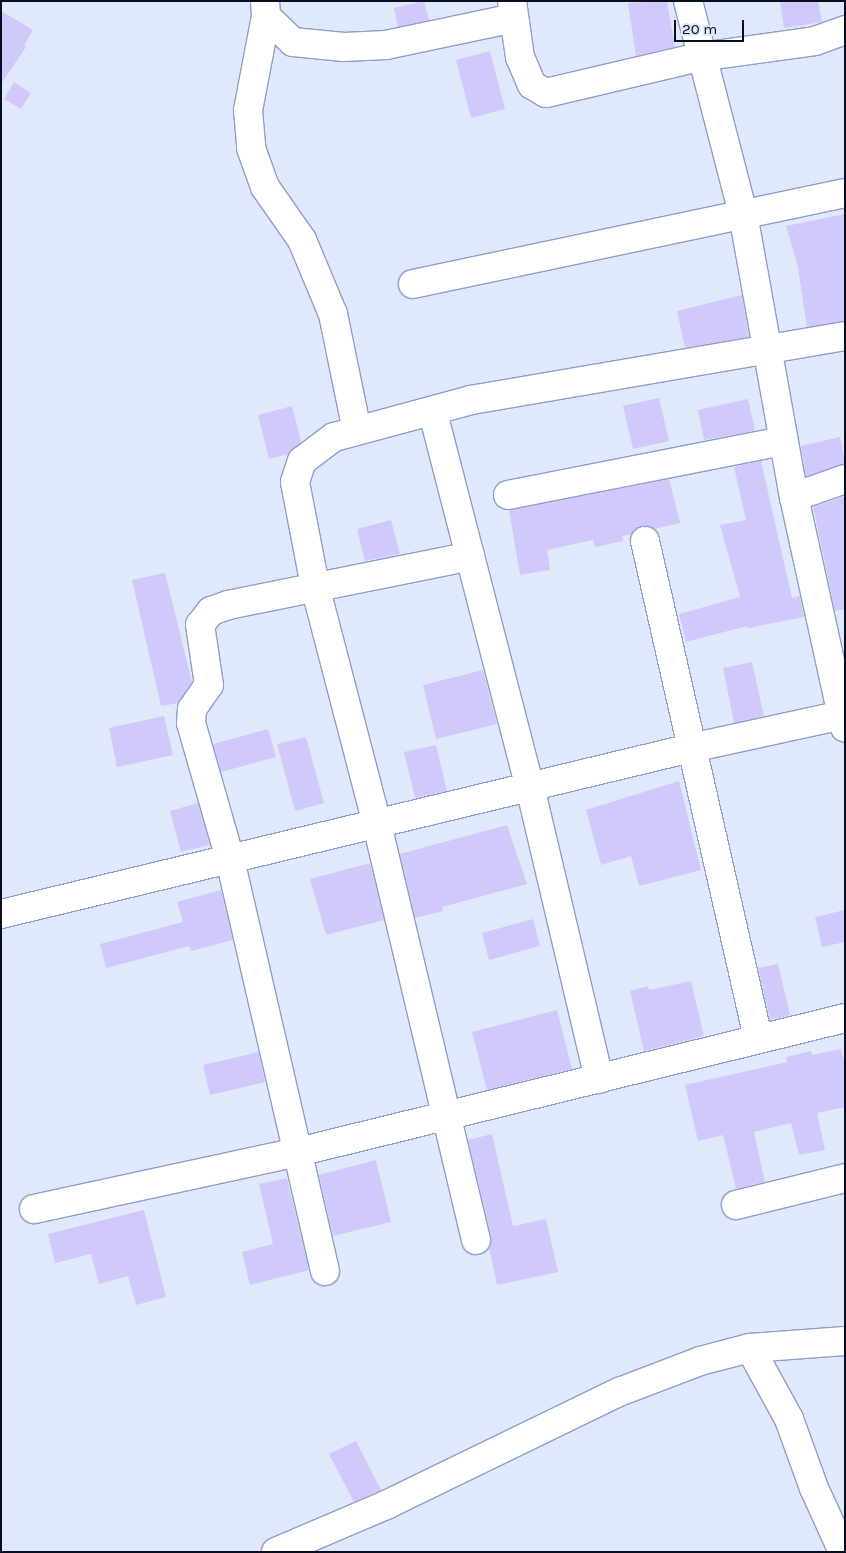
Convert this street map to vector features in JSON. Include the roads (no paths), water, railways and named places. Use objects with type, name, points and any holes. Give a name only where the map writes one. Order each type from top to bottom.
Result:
[{"type":"street","points":[[1,914],[691,748],[844,719],[834,619],[794,497],[743,214],[700,57],[688,1]]},
{"type":"street","points":[[265,8],[293,42],[344,47],[386,45],[513,9],[524,66],[532,85],[546,93],[700,57],[815,41],[845,30]]},
{"type":"street","points":[[265,8],[248,110],[251,148],[265,187],[302,240],[333,314],[356,430]]},
{"type":"street","points":[[413,284],[845,193]]},
{"type":"street","points":[[476,1240],[377,824],[315,586],[295,482],[302,462],[322,444],[356,430],[433,413],[471,400],[845,336]]},
{"type":"street","points":[[433,413],[530,788],[599,1078]]},
{"type":"street","points":[[508,495],[784,441]]},
{"type":"street","points":[[794,497],[845,479]]},
{"type":"street","points":[[645,541],[758,1038]]},
{"type":"street","points":[[325,1271],[230,859],[191,723],[192,709],[209,685],[200,625],[211,611],[228,605],[470,556]]},
{"type":"street","points":[[34,1209],[298,1152],[845,1018]]},
{"type":"street","points":[[736,1205],[845,1178]]},
{"type":"street","points":[[276,1552],[386,1505],[619,1392],[700,1361],[750,1348],[845,1341]]},
{"type":"street","points":[[750,1348],[789,1420],[814,1488],[843,1552]]}]
